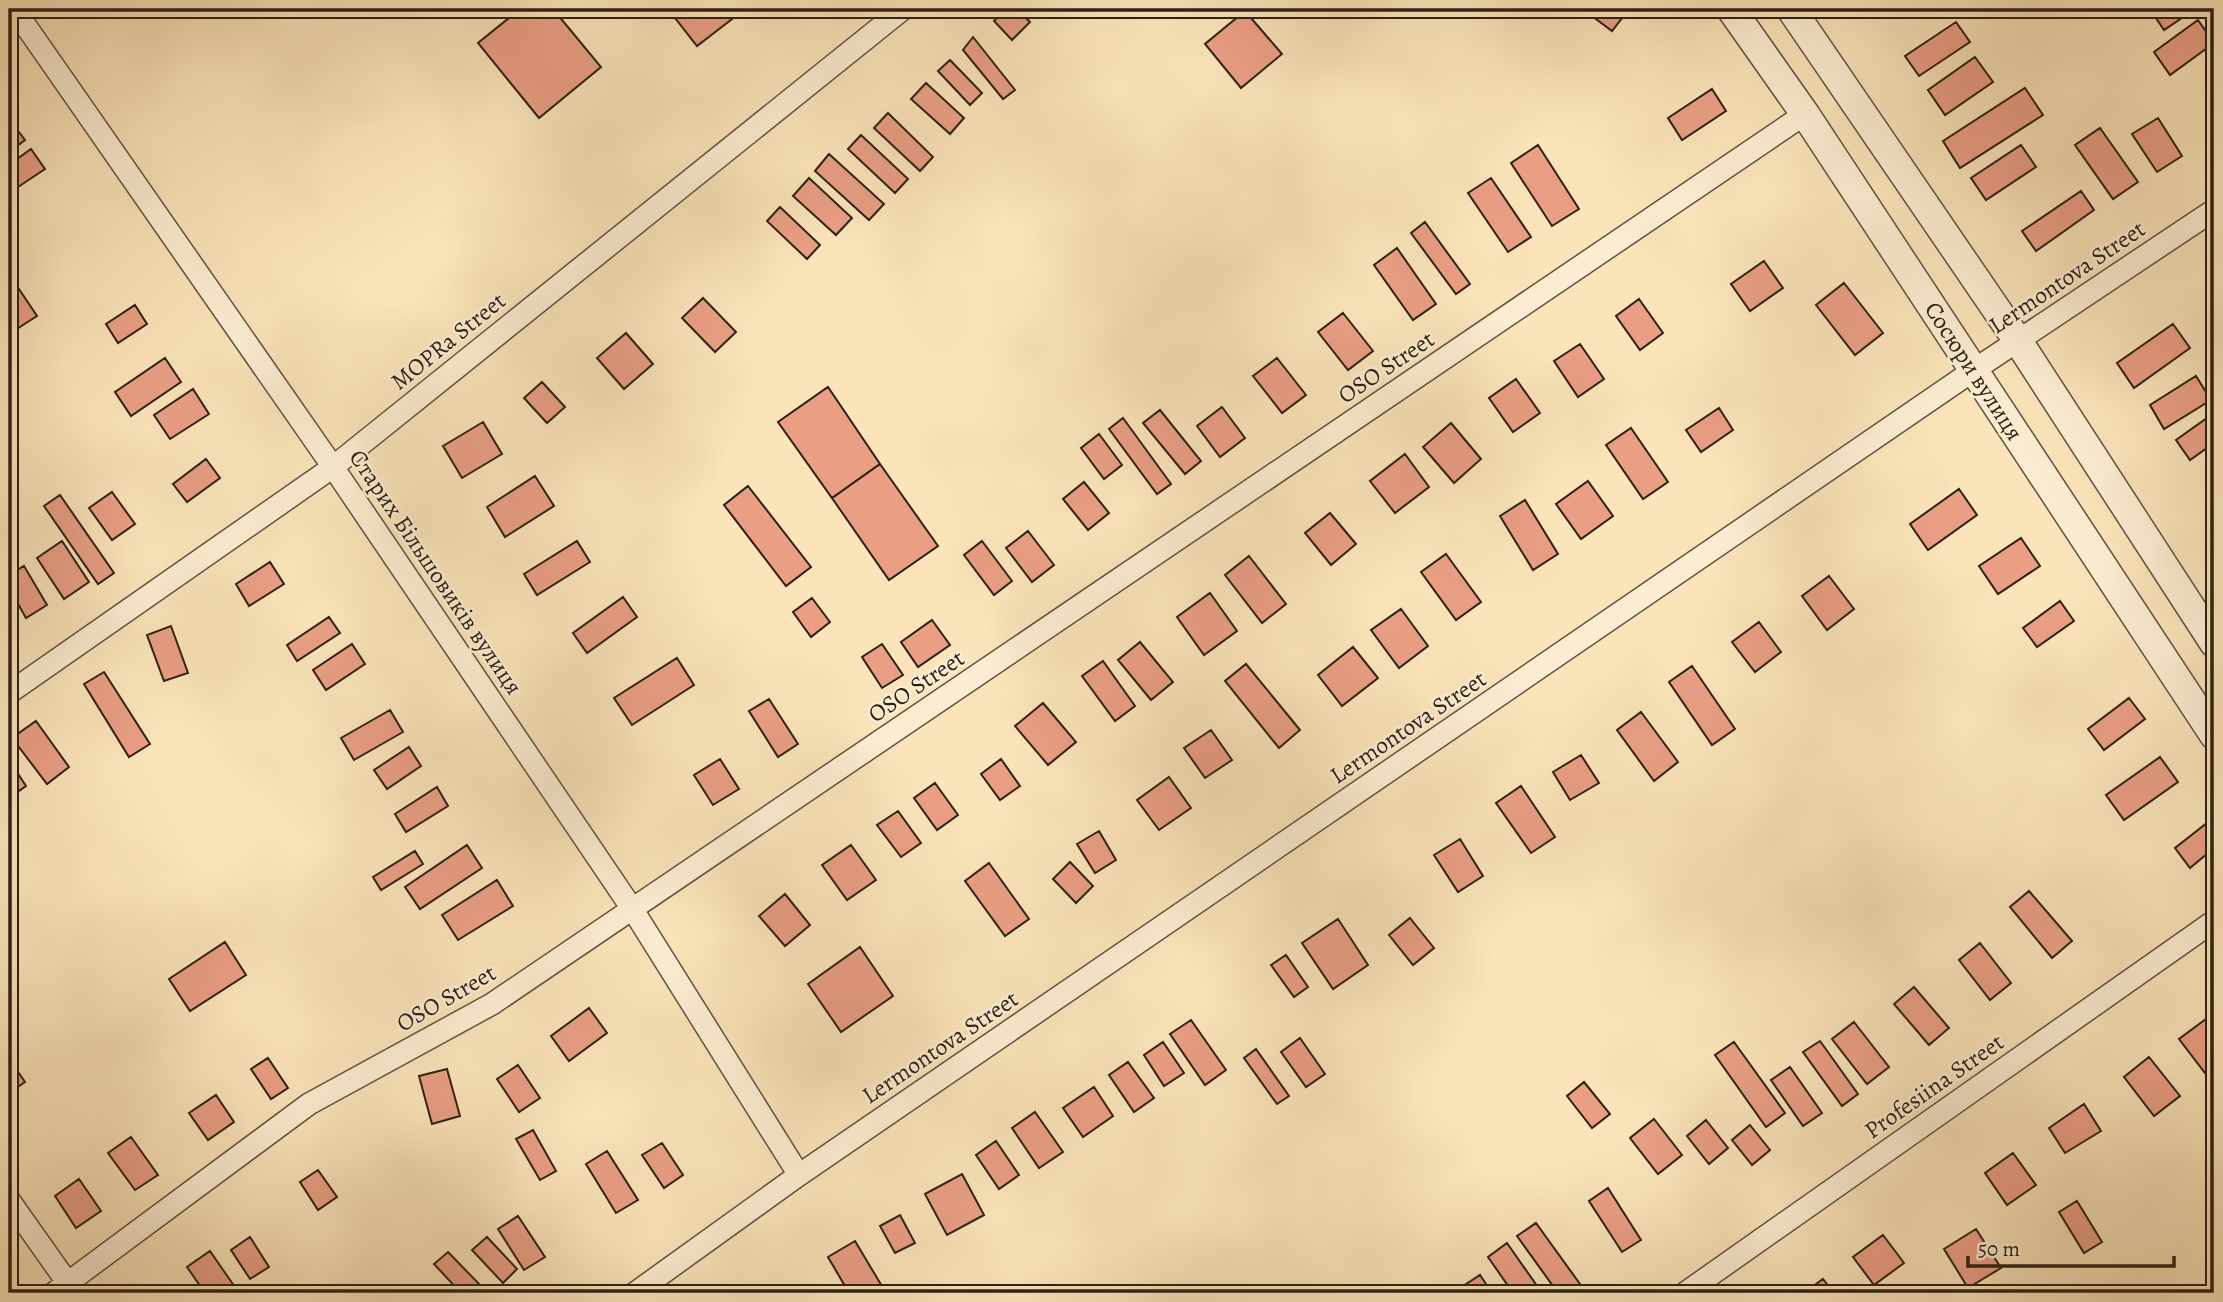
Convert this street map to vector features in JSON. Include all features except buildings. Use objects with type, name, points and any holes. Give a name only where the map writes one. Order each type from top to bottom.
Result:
[{"type":"street","name":"MOPRa Street","points":[[9,693],[334,467],[904,9]]},
{"type":"street","name":"Сосюри вулиця","points":[[1731,9],[1805,114],[2214,735]]},
{"type":"street","points":[[1791,9],[2018,341],[2214,643]]},
{"type":"street","name":"Старих Більшовиків вулиця","points":[[12,10],[334,467],[633,911],[799,1175]]},
{"type":"street","name":"OSO Street","points":[[65,1290],[310,1104],[492,1004],[633,911],[1805,114]]},
{"type":"street","name":"Lermontova Street","points":[[635,1293],[661,1286],[799,1175],[1974,370],[2214,210]]},
{"type":"street","name":"Profesiina Street","points":[[1685,1293],[2214,921]]},
{"type":"street","points":[[9,1200],[65,1290]]}]
